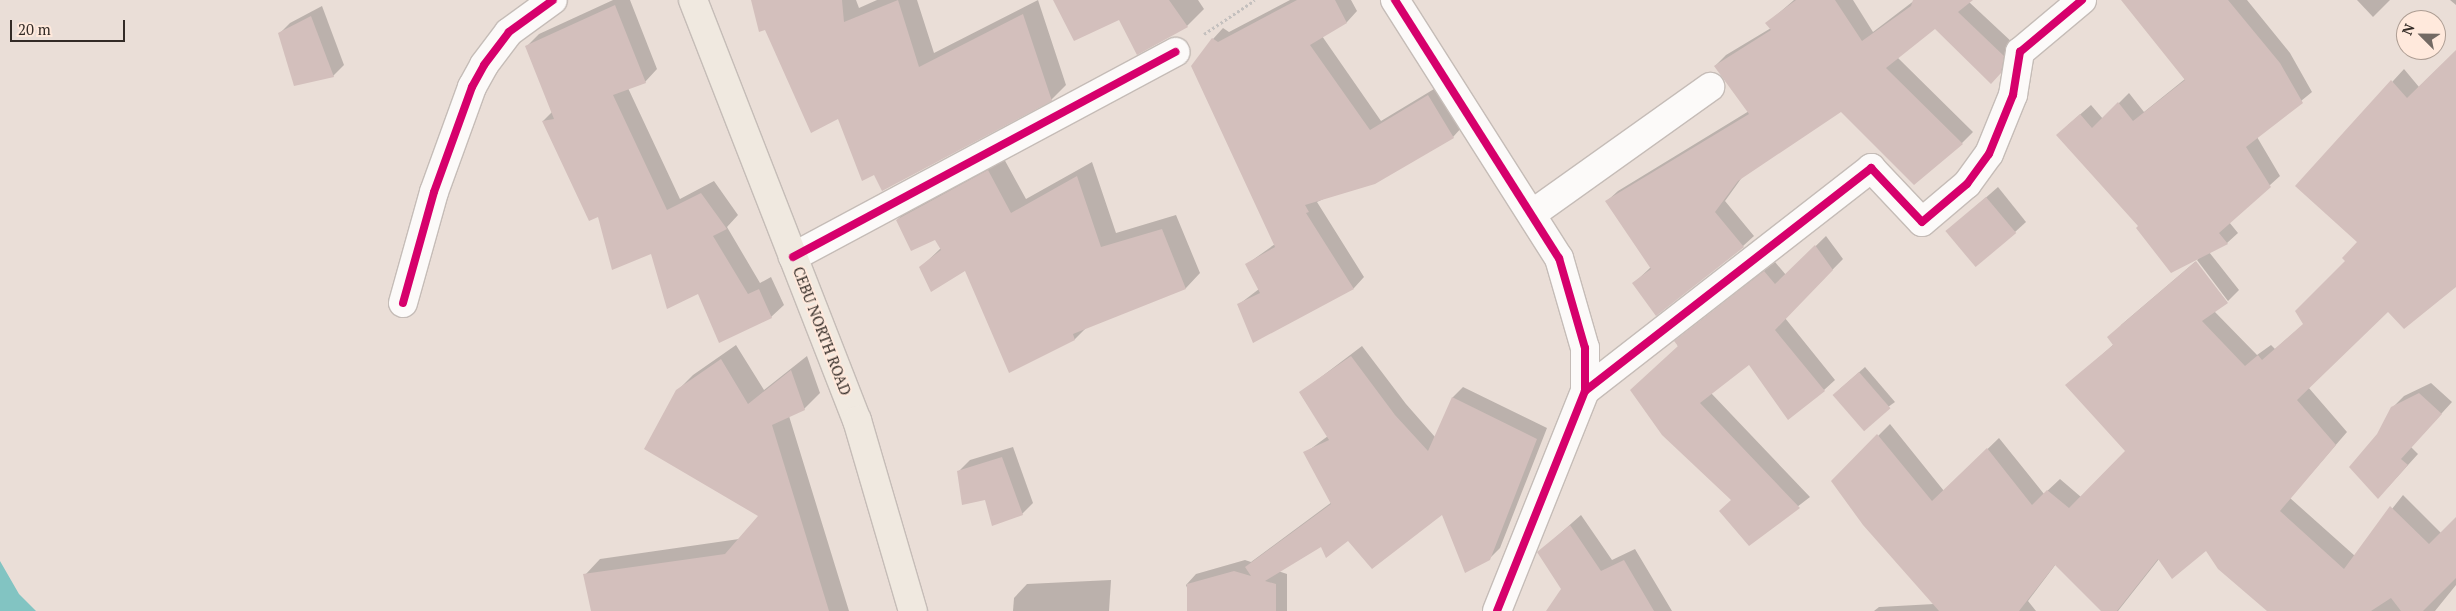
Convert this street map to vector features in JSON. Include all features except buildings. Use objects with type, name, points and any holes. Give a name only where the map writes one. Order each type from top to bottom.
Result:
[{"type":"main road","name":"CEBU NORTH ROAD","points":[[693,0],[856,420],[913,611]]},
{"type":"street","points":[[403,304],[434,192],[472,87],[484,65],[510,32],[553,0]]},
{"type":"street","points":[[1395,0],[1559,258],[1570,290],[1585,348],[1585,392],[1497,611]]},
{"type":"street","points":[[1585,392],[1871,168],[1922,222],[1966,184],[1989,154],[2013,95],[2020,52],[2082,0]]},
{"type":"street","points":[[793,257],[1176,52]]},
{"type":"street","points":[[1532,214],[1710,87]]},
{"type":"path","points":[[1176,52],[1255,0]]},
{"type":"water","points":[[0,561],[19,594],[36,611],[0,611]]},
{"type":"cycle path","points":[[403,303],[434,192],[472,87],[484,65],[509,32],[553,0]]},
{"type":"cycle path","points":[[1395,0],[1559,258],[1585,348],[1585,391],[1497,611]]},
{"type":"cycle path","points":[[1585,391],[1871,168],[1922,222],[1967,184],[1989,154],[2013,95],[2020,52],[2082,0]]},
{"type":"cycle path","points":[[793,257],[1176,52]]}]
